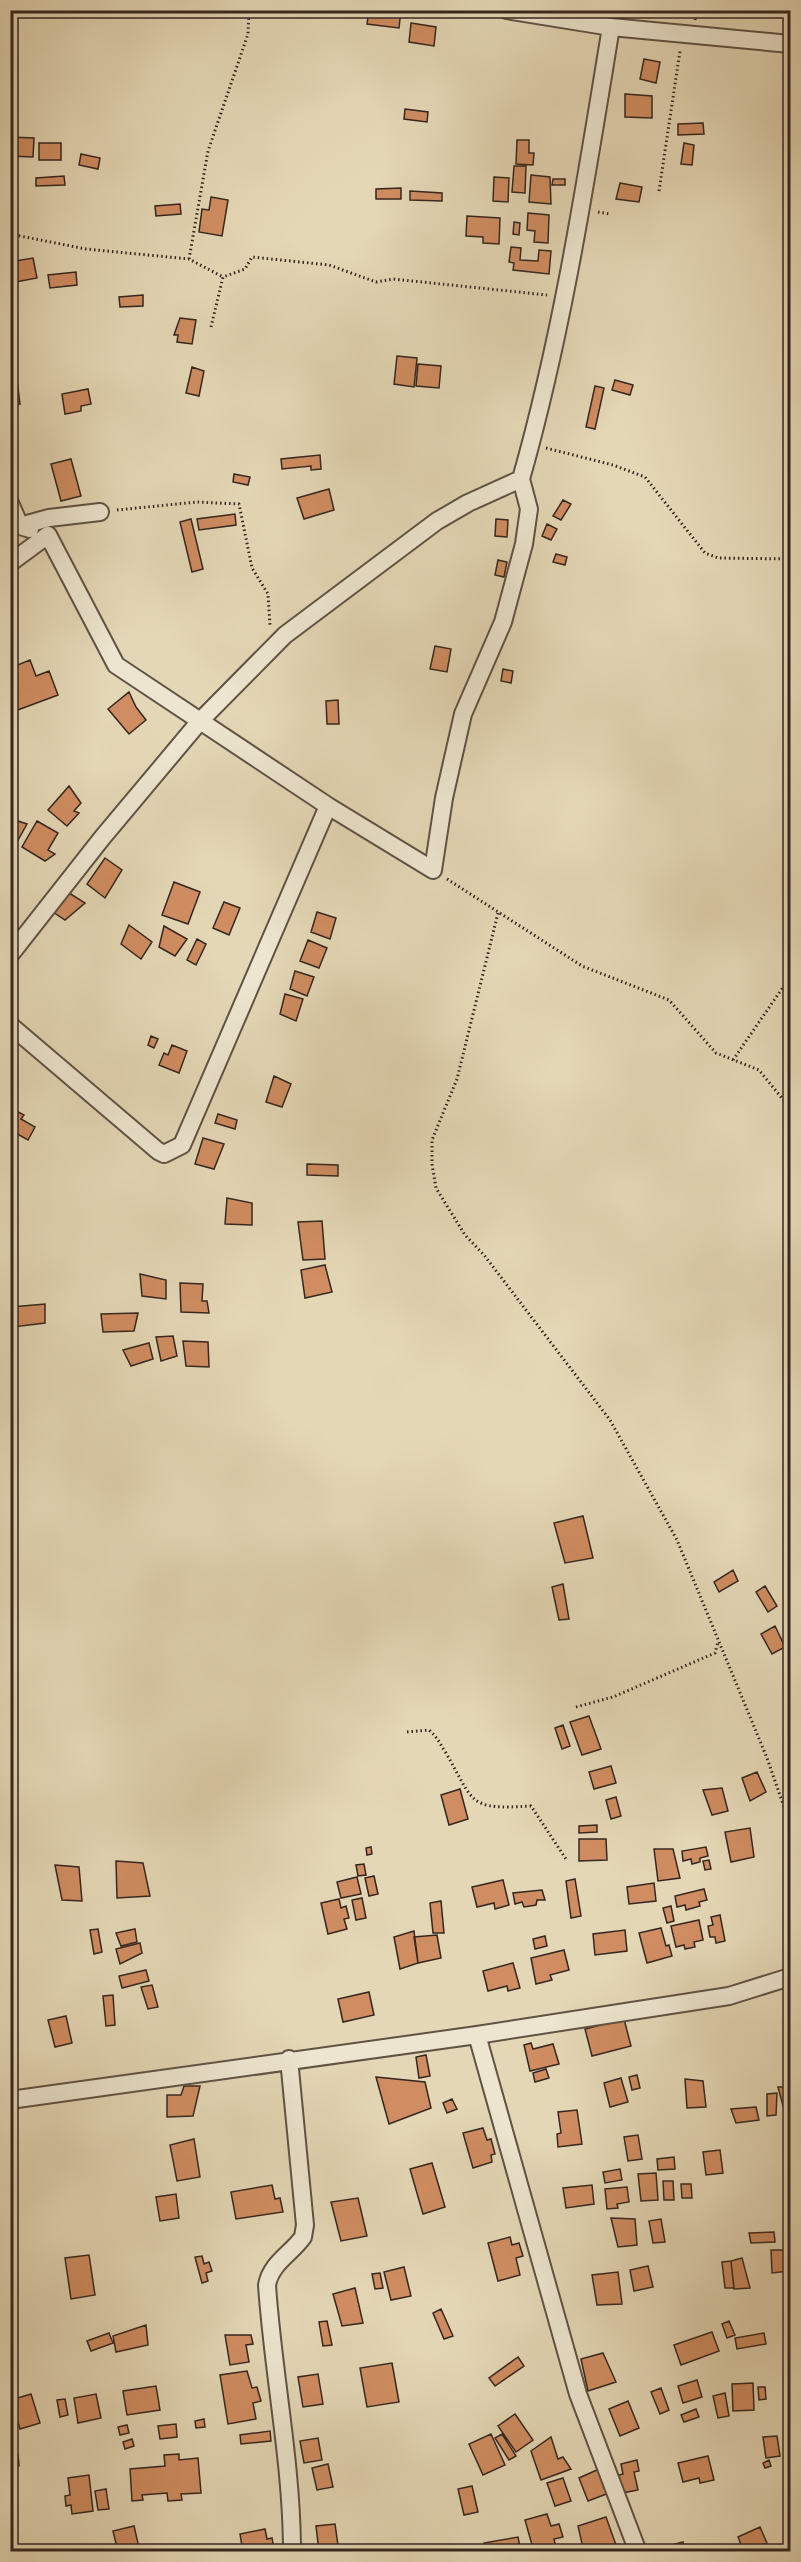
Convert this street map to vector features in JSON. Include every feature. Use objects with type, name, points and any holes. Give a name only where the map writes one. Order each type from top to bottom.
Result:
[{"type":"street","points":[[506,10],[611,27],[683,32],[790,44]]},
{"type":"street","points":[[10,503],[20,526],[48,535],[116,664],[328,806],[433,870],[444,798],[463,714],[503,622],[524,544],[529,509],[521,479],[544,397],[564,297],[611,27]]},
{"type":"street","points":[[10,955],[82,862],[200,721],[285,635],[437,521],[468,503],[521,479]]},
{"type":"street","points":[[20,526],[49,518],[100,512]]},
{"type":"street","points":[[10,563],[48,535]]},
{"type":"street","points":[[10,1025],[158,1151],[164,1154],[174,1151],[182,1145],[328,806]]},
{"type":"street","points":[[10,2100],[477,2035],[729,1996],[790,1977]]},
{"type":"street","points":[[477,2035],[578,2394],[638,2552]]},
{"type":"street","points":[[289,2060],[305,2225],[303,2237],[278,2261],[269,2276],[267,2285],[272,2357],[292,2505],[292,2552]]},
{"type":"path","points":[[189,259],[208,150],[248,34],[249,10]]},
{"type":"path","points":[[659,191],[683,32]]},
{"type":"path","points":[[10,234],[86,249],[189,259],[223,277],[244,269],[252,257],[329,265],[376,282],[393,279],[564,297]]},
{"type":"path","points":[[211,327],[223,277]]},
{"type":"path","points":[[531,444],[613,465],[645,477],[705,553],[718,558],[790,559]]},
{"type":"path","points":[[100,512],[197,502],[239,504],[252,568],[268,594],[269,625],[285,635]]},
{"type":"path","points":[[433,870],[582,966],[669,1000],[716,1053],[759,1070],[790,1108]]},
{"type":"path","points":[[498,913],[457,1078],[432,1140],[432,1164],[436,1188],[465,1235],[483,1254],[610,1420],[677,1540],[767,1758],[790,1824]]},
{"type":"path","points":[[733,1060],[790,977]]},
{"type":"path","points":[[576,1707],[613,1697],[646,1681],[689,1666],[715,1653],[718,1640]]},
{"type":"path","points":[[407,1732],[429,1730],[441,1741],[464,1790],[476,1803],[507,1808],[531,1806],[566,1859]]},
{"type":"building","points":[[369,10],[401,10],[399,28],[367,24]]},
{"type":"building","points":[[411,23],[436,27],[434,46],[409,42]]},
{"type":"building","points":[[644,59],[660,62],[656,83],[640,79]]},
{"type":"building","points":[[625,94],[652,96],[652,118],[625,117]]},
{"type":"building","points":[[405,109],[428,112],[427,122],[404,119]]},
{"type":"building","points":[[703,123],[704,134],[678,135],[678,124]]},
{"type":"building","points":[[10,137],[34,138],[33,157],[10,156]]},
{"type":"building","points":[[517,140],[529,140],[529,153],[534,153],[533,165],[516,164]]},
{"type":"building","points":[[39,143],[61,143],[61,160],[39,160]]},
{"type":"building","points":[[684,143],[694,145],[692,165],[681,164]]},
{"type":"building","points":[[81,154],[100,158],[98,169],[79,165]]},
{"type":"building","points":[[514,166],[526,166],[525,193],[512,192]]},
{"type":"building","points":[[531,175],[550,177],[551,204],[529,202]]},
{"type":"building","points":[[64,176],[65,185],[36,186],[36,178]]},
{"type":"building","points":[[494,177],[509,178],[508,202],[493,201]]},
{"type":"building","points":[[553,179],[565,179],[565,185],[552,185]]},
{"type":"building","points":[[620,183],[642,187],[639,202],[616,199]]},
{"type":"building","points":[[401,188],[401,199],[376,199],[376,189]]},
{"type":"building","points":[[410,191],[442,193],[442,201],[410,200]]},
{"type":"building","points":[[211,197],[228,200],[222,236],[199,232],[202,209],[209,210]]},
{"type":"building","points":[[180,204],[181,214],[156,216],[155,206]]},
{"type":"building","points":[[528,213],[549,215],[548,243],[534,242],[535,231],[527,230]]},
{"type":"building","points":[[467,216],[500,218],[499,244],[483,243],[483,237],[466,236]]},
{"type":"building","points":[[514,222],[520,223],[519,235],[513,234]]},
{"type":"building","points":[[511,247],[521,248],[520,260],[538,261],[539,250],[551,251],[549,274],[513,270],[514,263],[509,262]]},
{"type":"building","points":[[33,258],[37,278],[10,283],[10,262]]},
{"type":"building","points":[[76,272],[77,285],[50,288],[48,275]]},
{"type":"building","points":[[143,295],[143,306],[120,307],[119,297]]},
{"type":"building","points":[[180,318],[196,320],[192,344],[177,342],[178,335],[174,335]]},
{"type":"building","points":[[397,356],[417,358],[414,387],[394,384]]},
{"type":"building","points":[[418,364],[441,366],[439,388],[416,386]]},
{"type":"building","points":[[192,367],[204,371],[199,396],[186,393]]},
{"type":"building","points":[[17,380],[20,404],[10,405],[10,381]]},
{"type":"building","points":[[615,380],[633,385],[630,395],[612,390]]},
{"type":"building","points":[[595,386],[604,388],[595,429],[586,427]]},
{"type":"building","points":[[88,389],[91,404],[81,406],[81,411],[65,414],[62,394]]},
{"type":"building","points":[[320,455],[321,469],[311,470],[311,466],[282,469],[281,459]]},
{"type":"building","points":[[71,459],[81,496],[61,501],[51,464]]},
{"type":"building","points":[[234,474],[250,477],[248,485],[233,482]]},
{"type":"building","points":[[329,489],[334,510],[304,519],[297,498]]},
{"type":"building","points":[[563,500],[571,504],[561,520],[553,516]]},
{"type":"building","points":[[235,514],[236,525],[199,530],[197,519]]},
{"type":"building","points":[[191,519],[203,569],[192,572],[180,522]]},
{"type":"building","points":[[496,519],[508,520],[507,537],[495,536]]},
{"type":"building","points":[[547,524],[557,529],[551,540],[542,536]]},
{"type":"building","points":[[556,554],[567,557],[565,565],[553,562]]},
{"type":"building","points":[[498,560],[507,562],[504,577],[495,575]]},
{"type":"building","points":[[435,646],[451,649],[447,672],[430,669]]},
{"type":"building","points":[[30,660],[36,676],[49,671],[58,695],[15,711],[10,700],[10,668]]},
{"type":"building","points":[[503,669],[513,671],[511,683],[501,681]]},
{"type":"building","points":[[129,692],[136,707],[146,720],[129,734],[108,709]]},
{"type":"building","points":[[338,700],[339,724],[327,724],[326,701]]},
{"type":"building","points":[[69,786],[81,803],[74,811],[79,813],[67,826],[48,810]]},
{"type":"building","points":[[15,820],[27,824],[12,851],[10,828]]},
{"type":"building","points":[[37,821],[58,833],[48,850],[55,854],[45,861],[22,847]]},
{"type":"building","points":[[105,858],[122,870],[105,898],[87,884]]},
{"type":"building","points":[[174,882],[200,892],[188,924],[162,915]]},
{"type":"building","points":[[66,891],[85,903],[65,920],[53,912]]},
{"type":"building","points":[[224,902],[240,908],[229,935],[213,928]]},
{"type":"building","points":[[317,912],[336,918],[330,939],[311,932]]},
{"type":"building","points":[[129,925],[152,942],[141,959],[121,944]]},
{"type":"building","points":[[164,926],[187,939],[175,956],[159,947]]},
{"type":"building","points":[[197,939],[206,944],[196,965],[187,960]]},
{"type":"building","points":[[308,940],[327,948],[319,968],[300,961]]},
{"type":"building","points":[[295,971],[314,977],[307,996],[290,989]]},
{"type":"building","points":[[285,994],[303,999],[296,1021],[280,1014]]},
{"type":"building","points":[[151,1036],[158,1039],[154,1048],[148,1045]]},
{"type":"building","points":[[172,1045],[187,1051],[179,1073],[159,1065],[164,1053],[168,1055]]},
{"type":"building","points":[[274,1076],[291,1084],[282,1107],[266,1102]]},
{"type":"building","points":[[14,1110],[24,1115],[21,1119],[35,1127],[28,1140],[10,1130],[10,1117]]},
{"type":"building","points":[[218,1114],[237,1120],[235,1129],[215,1123]]},
{"type":"building","points":[[203,1138],[224,1144],[214,1169],[195,1164]]},
{"type":"building","points":[[307,1164],[338,1165],[338,1176],[307,1175]]},
{"type":"building","points":[[227,1198],[252,1203],[252,1225],[225,1224]]},
{"type":"building","points":[[322,1221],[325,1259],[303,1260],[298,1222]]},
{"type":"building","points":[[325,1265],[332,1292],[305,1298],[301,1270]]},
{"type":"building","points":[[140,1274],[166,1280],[166,1299],[142,1296]]},
{"type":"building","points":[[180,1283],[203,1284],[202,1301],[207,1301],[209,1313],[181,1312]]},
{"type":"building","points":[[45,1304],[45,1323],[13,1327],[11,1307]]},
{"type":"building","points":[[138,1313],[134,1331],[103,1332],[101,1314]]},
{"type":"building","points":[[173,1336],[177,1356],[161,1361],[156,1337]]},
{"type":"building","points":[[183,1341],[208,1342],[209,1367],[186,1366]]},
{"type":"building","points":[[149,1343],[153,1359],[131,1366],[123,1350]]},
{"type":"building","points":[[583,1516],[593,1558],[565,1563],[554,1523]]},
{"type":"building","points":[[733,1570],[738,1581],[719,1592],[714,1582]]},
{"type":"building","points":[[563,1584],[569,1619],[559,1620],[552,1587]]},
{"type":"building","points":[[765,1586],[777,1606],[768,1612],[756,1592]]},
{"type":"building","points":[[775,1626],[785,1647],[772,1654],[761,1634]]},
{"type":"building","points":[[589,1716],[601,1749],[582,1755],[570,1722]]},
{"type":"building","points":[[563,1725],[570,1746],[562,1749],[555,1728]]},
{"type":"building","points":[[611,1766],[616,1783],[594,1789],[589,1772]]},
{"type":"building","points":[[757,1772],[766,1792],[750,1801],[742,1778]]},
{"type":"building","points":[[722,1788],[728,1811],[712,1815],[703,1790]]},
{"type":"building","points":[[460,1789],[468,1819],[449,1825],[441,1795]]},
{"type":"building","points":[[616,1797],[621,1816],[611,1819],[606,1800]]},
{"type":"building","points":[[597,1825],[597,1832],[579,1833],[579,1826]]},
{"type":"building","points":[[750,1828],[754,1857],[731,1862],[725,1832]]},
{"type":"building","points":[[579,1839],[606,1839],[607,1860],[579,1861]]},
{"type":"building","points":[[371,1847],[372,1854],[367,1855],[366,1848]]},
{"type":"building","points":[[706,1847],[708,1856],[700,1858],[700,1862],[692,1864],[691,1859],[683,1861],[682,1851]]},
{"type":"building","points":[[654,1849],[673,1849],[680,1878],[658,1881]]},
{"type":"building","points":[[709,1860],[711,1869],[705,1870],[703,1861]]},
{"type":"building","points":[[116,1861],[143,1863],[150,1896],[117,1898]]},
{"type":"building","points":[[364,1864],[366,1875],[358,1876],[356,1865]]},
{"type":"building","points":[[55,1865],[79,1867],[82,1901],[62,1900]]},
{"type":"building","points":[[374,1876],[378,1894],[369,1896],[365,1878]]},
{"type":"building","points":[[357,1877],[361,1894],[341,1898],[337,1882]]},
{"type":"building","points":[[575,1879],[581,1916],[571,1918],[566,1881]]},
{"type":"building","points":[[503,1880],[509,1905],[495,1909],[494,1903],[477,1907],[472,1887]]},
{"type":"building","points":[[654,1883],[656,1901],[629,1904],[627,1887]]},
{"type":"building","points":[[704,1889],[707,1900],[699,1902],[700,1906],[686,1910],[685,1905],[677,1907],[675,1896]]},
{"type":"building","points":[[542,1890],[545,1900],[537,1900],[536,1905],[524,1907],[522,1902],[515,1904],[513,1893]]},
{"type":"building","points":[[362,1898],[366,1918],[356,1920],[352,1900]]},
{"type":"building","points":[[339,1899],[341,1908],[346,1906],[349,1918],[344,1919],[347,1929],[328,1934],[321,1903]]},
{"type":"building","points":[[441,1901],[444,1933],[433,1933],[430,1903]]},
{"type":"building","points":[[671,1906],[674,1921],[667,1923],[663,1908]]},
{"type":"building","points":[[720,1915],[725,1941],[716,1943],[715,1937],[710,1937],[708,1926],[713,1925],[711,1917]]},
{"type":"building","points":[[699,1920],[703,1940],[694,1942],[695,1947],[685,1949],[684,1945],[676,1947],[671,1926]]},
{"type":"building","points":[[661,1928],[666,1946],[669,1945],[672,1956],[647,1963],[639,1933]]},
{"type":"building","points":[[98,1929],[102,1952],[94,1954],[90,1930]]},
{"type":"building","points":[[135,1929],[137,1942],[121,1946],[116,1933]]},
{"type":"building","points":[[625,1930],[627,1951],[595,1955],[593,1934]]},
{"type":"building","points":[[414,1931],[418,1963],[400,1969],[394,1937]]},
{"type":"building","points":[[437,1935],[441,1958],[418,1963],[414,1937]]},
{"type":"building","points":[[545,1936],[547,1946],[535,1949],[533,1939]]},
{"type":"building","points":[[140,1943],[142,1953],[120,1964],[116,1949]]},
{"type":"building","points":[[564,1950],[569,1970],[550,1975],[552,1980],[536,1984],[531,1958]]},
{"type":"building","points":[[513,1963],[520,1988],[508,1991],[507,1986],[488,1991],[483,1971]]},
{"type":"building","points":[[146,1970],[149,1981],[122,1988],[119,1976]]},
{"type":"building","points":[[152,1985],[158,2007],[148,2009],[141,1987]]},
{"type":"building","points":[[369,1992],[374,2015],[343,2022],[338,1999]]},
{"type":"building","points":[[113,1995],[115,2025],[106,2026],[103,1996]]},
{"type":"building","points":[[66,2016],[72,2043],[55,2047],[48,2020]]},
{"type":"building","points":[[624,2019],[631,2046],[592,2056],[585,2029]]},
{"type":"building","points":[[531,2043],[533,2049],[553,2044],[559,2064],[530,2071],[524,2045]]},
{"type":"building","points":[[426,2055],[430,2076],[419,2078],[416,2057]]},
{"type":"building","points":[[546,2069],[549,2078],[535,2082],[533,2073]]},
{"type":"building","points":[[637,2075],[640,2088],[632,2090],[629,2077]]},
{"type":"building","points":[[376,2077],[425,2082],[431,2108],[389,2124]]},
{"type":"building","points":[[621,2078],[628,2102],[610,2107],[604,2083]]},
{"type":"building","points":[[685,2079],[703,2081],[706,2107],[687,2108]]},
{"type":"building","points":[[184,2086],[200,2086],[193,2116],[167,2117],[167,2095],[181,2095]]},
{"type":"building","points":[[778,2087],[790,2087],[790,2109],[784,2110]]},
{"type":"building","points":[[777,2093],[776,2115],[767,2116],[767,2094]]},
{"type":"building","points":[[452,2099],[457,2109],[447,2113],[443,2103]]},
{"type":"building","points":[[756,2107],[759,2120],[736,2123],[731,2109]]},
{"type":"building","points":[[577,2110],[582,2144],[558,2147],[557,2134],[561,2133],[558,2112]]},
{"type":"building","points":[[483,2128],[487,2140],[491,2139],[495,2154],[491,2155],[492,2162],[473,2168],[463,2133]]},
{"type":"building","points":[[638,2135],[642,2159],[628,2161],[624,2137]]},
{"type":"building","points":[[194,2139],[200,2177],[177,2181],[170,2145]]},
{"type":"building","points":[[720,2150],[723,2173],[706,2175],[703,2152]]},
{"type":"building","points":[[674,2157],[675,2169],[658,2170],[657,2159]]},
{"type":"building","points":[[432,2163],[445,2207],[423,2214],[410,2169]]},
{"type":"building","points":[[620,2169],[622,2180],[605,2183],[603,2172]]},
{"type":"building","points":[[656,2173],[658,2200],[641,2201],[638,2174]]},
{"type":"building","points":[[663,2181],[673,2181],[674,2200],[664,2200]]},
{"type":"building","points":[[681,2184],[691,2184],[692,2198],[682,2198]]},
{"type":"building","points":[[272,2185],[275,2199],[280,2198],[283,2212],[236,2219],[231,2192]]},
{"type":"building","points":[[592,2185],[594,2204],[566,2208],[563,2188]]},
{"type":"building","points":[[627,2187],[629,2202],[617,2204],[618,2208],[607,2209],[605,2189]]},
{"type":"building","points":[[176,2194],[179,2218],[160,2221],[156,2197]]},
{"type":"building","points":[[358,2198],[367,2236],[341,2241],[331,2202]]},
{"type":"building","points":[[611,2218],[635,2219],[637,2245],[618,2247]]},
{"type":"building","points":[[661,2219],[665,2242],[653,2243],[649,2221]]},
{"type":"building","points":[[774,2232],[775,2242],[751,2243],[749,2233]]},
{"type":"building","points":[[510,2237],[512,2245],[519,2243],[523,2256],[516,2258],[520,2275],[498,2281],[488,2243]]},
{"type":"building","points":[[771,2250],[786,2250],[789,2271],[772,2273]]},
{"type":"building","points":[[89,2255],[95,2295],[71,2299],[65,2258]]},
{"type":"building","points":[[202,2256],[204,2264],[209,2262],[212,2271],[206,2273],[208,2281],[202,2283],[195,2257]]},
{"type":"building","points":[[742,2258],[750,2288],[734,2289],[731,2261]]},
{"type":"building","points":[[731,2261],[734,2288],[725,2288],[722,2262]]},
{"type":"building","points":[[648,2266],[653,2287],[634,2291],[630,2270]]},
{"type":"building","points":[[404,2267],[411,2296],[391,2300],[384,2272]]},
{"type":"building","points":[[618,2272],[622,2304],[597,2305],[592,2275]]},
{"type":"building","points":[[380,2273],[383,2288],[375,2289],[372,2274]]},
{"type":"building","points":[[355,2288],[363,2323],[342,2326],[333,2294]]},
{"type":"building","points":[[441,2309],[453,2336],[444,2339],[433,2313]]},
{"type":"building","points":[[327,2321],[332,2345],[323,2346],[319,2322]]},
{"type":"building","points":[[729,2321],[735,2335],[727,2338],[722,2324]]},
{"type":"building","points":[[146,2325],[148,2345],[116,2352],[113,2336]]},
{"type":"building","points":[[712,2332],[719,2351],[681,2365],[674,2345]]},
{"type":"building","points":[[109,2333],[113,2343],[91,2351],[87,2341]]},
{"type":"building","points":[[764,2333],[766,2344],[737,2349],[735,2338]]},
{"type":"building","points":[[225,2335],[251,2335],[253,2344],[246,2345],[249,2362],[230,2365]]},
{"type":"building","points":[[603,2353],[616,2382],[588,2391],[581,2359]]},
{"type":"building","points":[[518,2357],[524,2366],[495,2386],[489,2378]]},
{"type":"building","points":[[392,2363],[399,2402],[367,2407],[360,2368]]},
{"type":"building","points":[[247,2371],[252,2388],[257,2387],[261,2401],[253,2403],[256,2419],[228,2424],[220,2375]]},
{"type":"building","points":[[318,2374],[323,2404],[303,2407],[298,2377]]},
{"type":"building","points":[[697,2380],[702,2397],[683,2403],[678,2386]]},
{"type":"building","points":[[753,2383],[754,2410],[733,2411],[732,2384]]},
{"type":"building","points":[[156,2386],[160,2410],[127,2415],[123,2391]]},
{"type":"building","points":[[758,2387],[765,2387],[766,2399],[759,2400]]},
{"type":"building","points":[[661,2388],[669,2410],[660,2414],[651,2392]]},
{"type":"building","points":[[725,2393],[729,2416],[718,2418],[713,2396]]},
{"type":"building","points":[[31,2394],[40,2423],[20,2429],[11,2400]]},
{"type":"building","points":[[96,2394],[101,2418],[78,2423],[74,2398]]},
{"type":"building","points":[[65,2399],[68,2415],[60,2417],[57,2400]]},
{"type":"building","points":[[628,2401],[639,2428],[620,2436],[609,2409]]},
{"type":"building","points":[[696,2409],[699,2417],[684,2422],[681,2415]]},
{"type":"building","points":[[515,2414],[533,2440],[516,2452],[498,2426]]},
{"type":"building","points":[[204,2419],[205,2427],[196,2428],[195,2421]]},
{"type":"building","points":[[176,2424],[177,2437],[160,2439],[158,2426]]},
{"type":"building","points":[[127,2425],[129,2433],[120,2435],[118,2427]]},
{"type":"building","points":[[270,2431],[271,2441],[241,2444],[240,2435]]},
{"type":"building","points":[[491,2434],[505,2465],[483,2475],[469,2444]]},
{"type":"building","points":[[502,2434],[516,2456],[509,2460],[495,2438]]},
{"type":"building","points":[[777,2436],[780,2456],[766,2458],[763,2437]]},
{"type":"building","points":[[551,2437],[558,2459],[563,2457],[571,2469],[541,2480],[531,2451]]},
{"type":"building","points":[[318,2438],[322,2460],[304,2463],[300,2441]]},
{"type":"building","points":[[132,2439],[134,2446],[125,2449],[123,2442]]},
{"type":"building","points":[[10,2445],[13,2454],[18,2454],[19,2466],[10,2468]]},
{"type":"building","points":[[179,2454],[179,2460],[198,2458],[201,2493],[181,2494],[182,2500],[168,2501],[167,2493],[142,2495],[143,2500],[132,2501],[130,2469],[165,2466],[164,2455]]},
{"type":"building","points":[[708,2456],[714,2480],[700,2483],[699,2478],[683,2482],[678,2463]]},
{"type":"building","points":[[637,2460],[639,2471],[634,2472],[638,2490],[622,2493],[619,2475],[623,2474],[621,2464]]},
{"type":"building","points":[[769,2460],[771,2466],[765,2468],[763,2463]]},
{"type":"building","points":[[328,2464],[333,2487],[317,2490],[312,2468]]},
{"type":"building","points":[[599,2469],[609,2493],[588,2501],[579,2478]]},
{"type":"building","points":[[89,2475],[93,2511],[72,2514],[71,2505],[66,2506],[65,2496],[70,2495],[68,2478]]},
{"type":"building","points":[[790,2475],[790,2490],[785,2478]]},
{"type":"building","points":[[563,2478],[571,2501],[555,2506],[547,2483]]},
{"type":"building","points":[[472,2486],[478,2512],[464,2515],[458,2489]]},
{"type":"building","points":[[106,2489],[109,2509],[98,2510],[95,2491]]},
{"type":"building","points":[[10,2498],[15,2499],[17,2516],[10,2517]]},
{"type":"building","points":[[547,2514],[551,2526],[559,2524],[563,2537],[554,2539],[557,2551],[534,2552],[525,2520]]},
{"type":"building","points":[[606,2517],[616,2545],[584,2552],[578,2526]]},
{"type":"building","points":[[335,2524],[339,2552],[319,2552],[316,2526]]},
{"type":"building","points":[[134,2526],[140,2552],[118,2552],[113,2531]]},
{"type":"building","points":[[760,2527],[767,2543],[744,2552],[738,2537]]},
{"type":"building","points":[[265,2529],[267,2539],[272,2538],[274,2549],[243,2552],[240,2534]]},
{"type":"building","points":[[518,2537],[521,2552],[486,2552],[484,2543]]},
{"type":"building","points":[[683,2542],[685,2552],[658,2552],[657,2549]]}]
